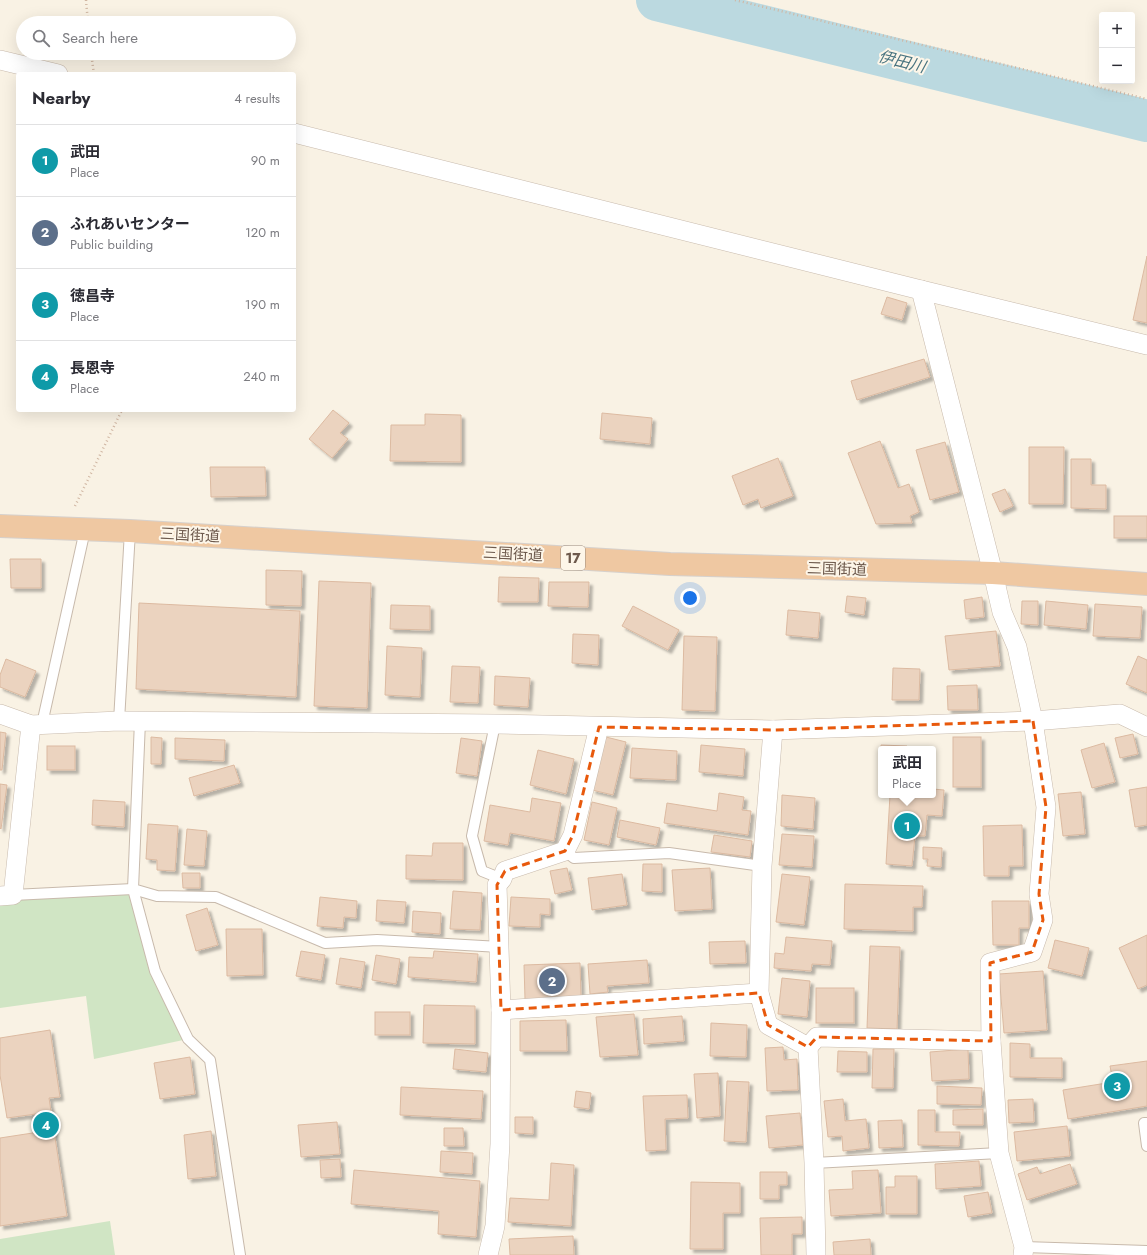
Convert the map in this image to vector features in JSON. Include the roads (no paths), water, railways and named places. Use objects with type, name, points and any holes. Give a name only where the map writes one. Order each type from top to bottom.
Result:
[{"type":"highway","name":"三国街道","points":[[0,526],[130,531],[670,564],[993,573],[1147,584]]},
{"type":"street","points":[[0,60],[50,72]]},
{"type":"street","points":[[296,134],[1147,345]]},
{"type":"street","points":[[921,290],[1002,612],[1017,647],[1033,721],[1046,807],[1039,894],[1043,920],[1032,952],[990,963],[991,1041],[999,1153],[1024,1251]]},
{"type":"street","points":[[0,714],[36,724],[140,721],[495,724],[772,730],[1033,721],[1120,714],[1147,727]]},
{"type":"street","points":[[6,895],[36,724]]},
{"type":"street","points":[[488,1255],[495,1226],[500,1144],[501,1010],[500,947],[496,885],[502,879],[505,871],[565,851],[574,836],[599,727]]},
{"type":"street","points":[[772,730],[762,866],[759,993],[768,1025],[808,1047]]},
{"type":"street","points":[[501,1010],[759,993]]},
{"type":"street","points":[[816,1255],[814,1163],[808,1047],[817,1037],[991,1041]]},
{"type":"lane","points":[[36,724],[85,530]]},
{"type":"lane","points":[[119,721],[130,531]]},
{"type":"lane","points":[[140,721],[133,889],[155,971],[188,1039],[210,1060],[240,1255]]},
{"type":"lane","points":[[495,724],[472,836],[482,871],[502,879]]},
{"type":"lane","points":[[565,851],[574,858],[669,853],[762,866]]},
{"type":"lane","points":[[6,895],[133,889],[157,896],[216,897],[325,943],[377,940],[500,947]]},
{"type":"lane","points":[[1147,1122],[1144,1123],[1147,1146]]},
{"type":"lane","points":[[814,1163],[999,1153]]},
{"type":"lane","points":[[1024,1251],[1147,1251]]},
{"type":"waterway","name":"伊田川","points":[[657,0],[1147,121]]},
{"type":"place","name":"武田","points":[[907,826]]},
{"type":"place","name":"ふれあいセンター","points":[[552,981]]},
{"type":"place","name":"徳昌寺","points":[[1117,1086]]},
{"type":"place","name":"長恩寺","points":[[46,1125]]}]
